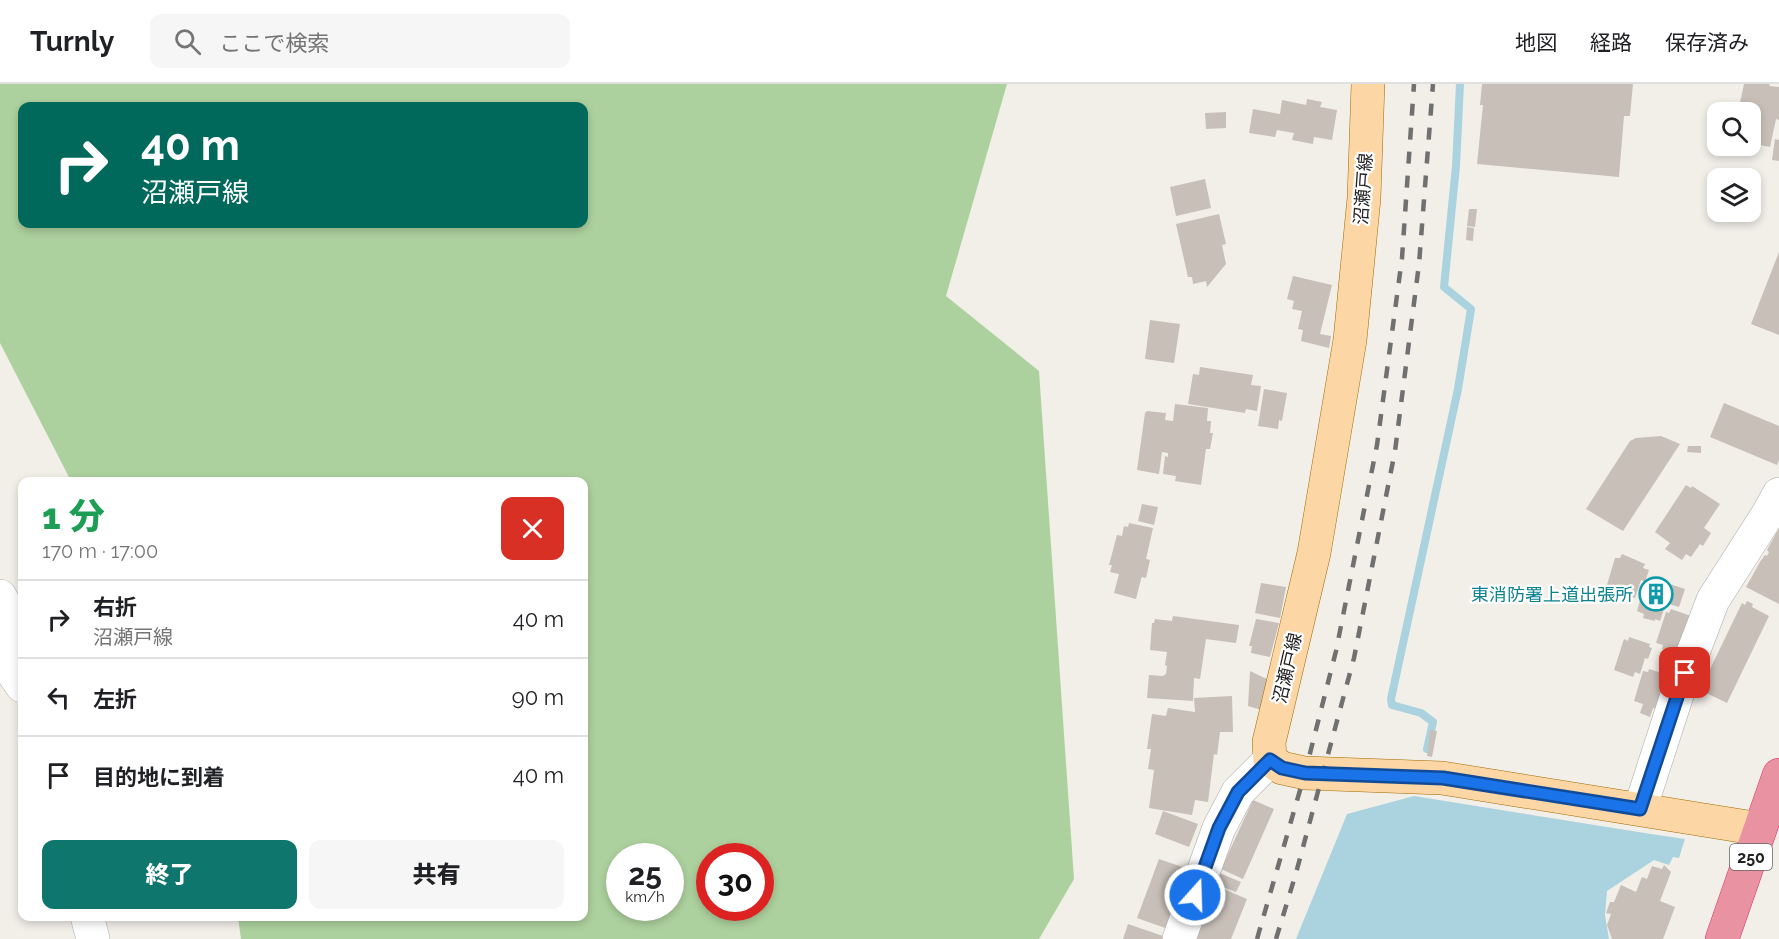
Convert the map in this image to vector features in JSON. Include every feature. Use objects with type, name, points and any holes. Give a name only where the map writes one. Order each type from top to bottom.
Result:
[{"type":"highway","name":"250","points":[[1722,939],[1779,774]]},
{"type":"main road","name":"沼瀬戸線","points":[[1270,760],[1269,742],[1314,553],[1350,340],[1364,198],[1368,84]]},
{"type":"main road","points":[[1270,760],[1282,768],[1305,773],[1443,778],[1760,829]]},
{"type":"street","points":[[1640,809],[1678,692],[1713,600],[1779,494]]},
{"type":"street","points":[[0,596],[9,612],[8,644],[18,680]]},
{"type":"street","points":[[1179,939],[1219,828],[1238,792],[1270,760]]},
{"type":"street","points":[[88,921],[93,939]]},
{"type":"green space","points":[[0,84],[1007,84],[946,296],[1039,371],[1074,879],[1039,939],[241,939],[239,921],[588,921],[588,477],[69,477],[0,343]]},
{"type":"water","points":[[1414,796],[1685,839],[1679,858],[1673,857],[1669,865],[1654,860],[1607,891],[1605,915],[1609,939],[1296,939],[1347,814]]},
{"type":"building","points":[[1482,84],[1633,84],[1630,116],[1624,116],[1619,177],[1477,164],[1483,105],[1480,105]]},
{"type":"building","points":[[1744,84],[1770,84],[1769,86],[1779,87],[1779,120],[1776,119],[1770,147],[1761,145],[1761,102],[1740,102]]},
{"type":"building","points":[[1307,99],[1322,102],[1320,107],[1337,110],[1332,140],[1314,137],[1313,144],[1292,140],[1294,133],[1277,130],[1275,137],[1249,133],[1253,109],[1280,114],[1282,100],[1306,105]]},
{"type":"building","points":[[1226,112],[1226,128],[1206,129],[1205,113]]},
{"type":"building","points":[[1775,139],[1779,140],[1779,161],[1772,160]]},
{"type":"building","points":[[1205,179],[1211,208],[1176,216],[1170,187]]},
{"type":"building","points":[[1469,209],[1477,209],[1475,227],[1467,226]]},
{"type":"building","points":[[1219,214],[1226,244],[1222,245],[1226,264],[1207,287],[1206,281],[1193,284],[1192,277],[1188,277],[1176,224]]},
{"type":"building","points":[[1467,227],[1474,228],[1473,241],[1466,240]]},
{"type":"building","points":[[1779,252],[1779,335],[1751,324]]},
{"type":"building","points":[[1293,276],[1332,285],[1320,334],[1331,336],[1329,348],[1301,341],[1303,330],[1298,329],[1302,311],[1292,309],[1294,301],[1287,299]]},
{"type":"building","points":[[1150,320],[1180,324],[1174,363],[1145,359]]},
{"type":"building","points":[[1200,367],[1253,375],[1251,385],[1261,386],[1257,411],[1246,409],[1245,413],[1188,404],[1193,374],[1199,375]]},
{"type":"building","points":[[1264,389],[1287,393],[1282,421],[1279,420],[1278,429],[1258,426]]},
{"type":"building","points":[[1724,403],[1779,426],[1777,465],[1710,437]]},
{"type":"building","points":[[1175,404],[1208,408],[1207,421],[1211,421],[1210,433],[1213,433],[1210,449],[1206,449],[1201,485],[1175,481],[1176,476],[1163,474],[1165,456],[1168,457],[1168,453],[1162,452],[1159,474],[1137,470],[1145,413],[1147,411],[1166,413],[1165,420],[1173,421]]},
{"type":"building","points":[[1661,436],[1680,444],[1623,531],[1586,509],[1630,441],[1636,438]]},
{"type":"building","points":[[1688,446],[1701,446],[1701,453],[1687,452]]},
{"type":"building","points":[[1686,485],[1691,488],[1692,486],[1720,504],[1704,528],[1711,533],[1703,546],[1700,544],[1691,557],[1686,554],[1682,560],[1665,549],[1670,543],[1655,532]]},
{"type":"building","points":[[1142,504],[1158,507],[1154,525],[1138,521]]},
{"type":"building","points":[[1129,523],[1153,528],[1146,559],[1150,560],[1146,578],[1141,579],[1136,599],[1114,593],[1119,574],[1110,572],[1112,565],[1109,565],[1117,535],[1122,536],[1124,526],[1128,527]]},
{"type":"building","points":[[1779,528],[1779,604],[1746,587],[1760,562],[1765,555],[1767,556],[1769,552],[1767,550]]},
{"type":"building","points":[[1622,554],[1645,564],[1643,568],[1649,570],[1645,582],[1641,580],[1635,598],[1606,588],[1615,558],[1620,558]]},
{"type":"building","name":"東消防署上道出張所","points":[[1651,578],[1685,589],[1679,607],[1666,603],[1660,621],[1643,618],[1644,614],[1637,611],[1646,580],[1650,582]]},
{"type":"building","points":[[1261,583],[1286,587],[1280,618],[1255,613]]},
{"type":"building","points":[[1747,601],[1753,604],[1752,607],[1769,616],[1727,703],[1700,690],[1742,603],[1745,605]]},
{"type":"building","points":[[1671,609],[1691,616],[1680,652],[1674,650],[1673,653],[1662,649],[1663,645],[1656,643],[1666,612],[1669,613]]},
{"type":"building","points":[[1173,616],[1239,625],[1236,643],[1206,639],[1200,679],[1194,678],[1193,701],[1147,698],[1149,675],[1163,676],[1166,674],[1167,666],[1165,665],[1167,652],[1150,650],[1152,623],[1155,619],[1172,621]]},
{"type":"building","points":[[1256,619],[1279,623],[1270,657],[1251,653],[1252,646],[1249,646]]},
{"type":"building","points":[[1629,637],[1650,644],[1649,647],[1652,648],[1648,659],[1645,658],[1640,674],[1635,672],[1633,677],[1614,670],[1624,639],[1628,641]]},
{"type":"building","points":[[1649,669],[1669,675],[1658,710],[1653,708],[1650,717],[1640,713],[1643,704],[1634,701],[1643,671],[1648,672]]},
{"type":"building","points":[[1250,671],[1269,680],[1262,710],[1248,706]]},
{"type":"building","points":[[1232,696],[1233,732],[1220,732],[1217,755],[1214,754],[1208,802],[1195,800],[1192,815],[1149,808],[1154,770],[1148,769],[1151,749],[1147,749],[1152,714],[1166,716],[1168,708],[1195,712],[1194,698]]},
{"type":"building","points":[[1430,730],[1437,731],[1432,757],[1427,756]]},
{"type":"building","points":[[1253,800],[1274,809],[1243,879],[1221,869]]},
{"type":"building","points":[[1163,811],[1198,824],[1189,847],[1155,834]]},
{"type":"building","points":[[1159,859],[1191,870],[1168,929],[1137,918]]},
{"type":"building","points":[[1664,865],[1671,872],[1660,901],[1675,907],[1663,939],[1612,939],[1607,925],[1611,914],[1606,913],[1610,902],[1614,902],[1621,885],[1636,892],[1642,877],[1647,879],[1652,866],[1662,869]]},
{"type":"building","points":[[1217,872],[1241,882],[1236,892],[1212,883]]},
{"type":"building","points":[[1212,884],[1247,899],[1231,939],[1190,939]]},
{"type":"building","points":[[1128,924],[1163,936],[1162,939],[1123,939]]},
{"type":"waterway","points":[[1427,749],[1433,722],[1421,713],[1392,705],[1391,699],[1458,389],[1471,309],[1444,287],[1456,166],[1460,84]]},
{"type":"railway","points":[[1257,939],[1305,773],[1336,651],[1377,445],[1402,258],[1414,84]]},
{"type":"railway","points":[[1276,939],[1354,658],[1395,451],[1419,264],[1433,84]]},
{"type":"place","name":"東消防署上道出張所","points":[[1656,594]]},
{"type":"route","points":[[1195,895],[1219,828],[1238,792],[1270,760],[1282,768],[1305,773],[1443,778],[1640,809],[1685,673]]}]
